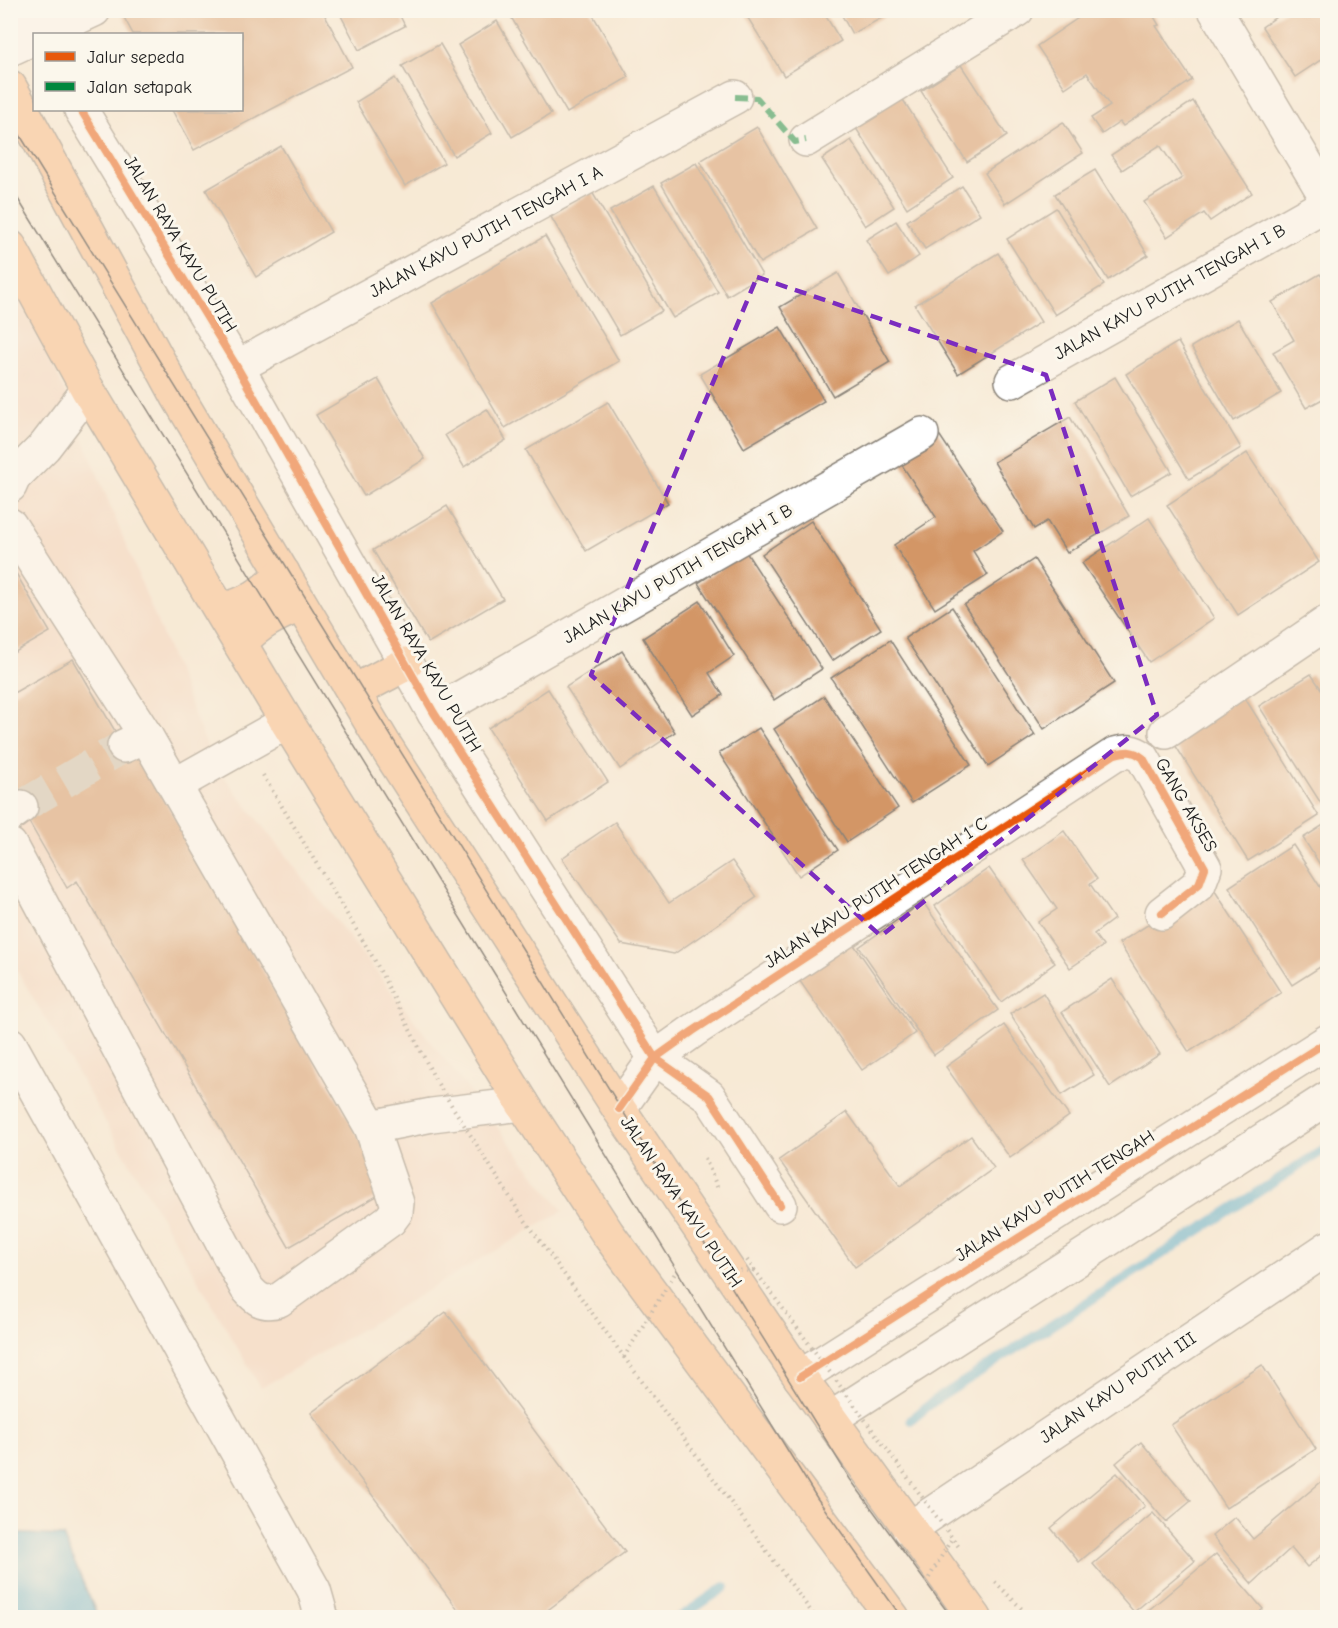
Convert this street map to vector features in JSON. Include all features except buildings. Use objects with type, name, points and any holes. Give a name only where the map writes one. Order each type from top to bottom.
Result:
[{"type":"main road","name":"JALAN RAYA KAYU PUTIH","points":[[10,87],[177,395],[353,692],[619,1109],[800,1377],[975,1617]]},
{"type":"main road","points":[[10,247],[88,390],[287,722],[523,1104],[608,1234],[893,1617]]},
{"type":"main road","points":[[221,610],[242,606],[264,591],[283,573]]},
{"type":"main road","points":[[240,643],[256,626],[277,613],[302,605]]},
{"type":"main road","points":[[353,692],[406,664]]},
{"type":"street","points":[[24,10],[34,33]]},
{"type":"street","points":[[44,33],[94,10]]},
{"type":"street","points":[[806,140],[1017,10]]},
{"type":"street","points":[[1215,10],[1328,202]]},
{"type":"street","points":[[10,49],[33,37]]},
{"type":"street","name":"JALAN KAYU PUTIH TENGAH I A","points":[[237,367],[735,97]]},
{"type":"street","name":"JALAN RAYA KAYU PUTIH","points":[[82,111],[237,367],[434,713],[655,1058],[709,1096],[780,1205]]},
{"type":"street","name":"JALAN KAYU PUTIH TENGAH I B","points":[[1012,381],[1328,202]]},
{"type":"street","points":[[10,486],[14,477],[45,446],[88,390]]},
{"type":"street","name":"JALAN KAYU PUTIH TENGAH I B","points":[[434,713],[922,434]]},
{"type":"street","points":[[10,525],[135,741],[175,786],[371,1127],[395,1196],[396,1212],[390,1220],[279,1300],[269,1303],[254,1297],[246,1287],[10,845]]},
{"type":"street","points":[[1166,732],[1328,622]]},
{"type":"street","points":[[175,786],[287,722]]},
{"type":"street","name":"GANG AKSES","points":[[1115,754],[1132,751],[1143,758],[1205,868],[1199,884],[1162,913]]},
{"type":"street","name":"JALAN KAYU PUTIH TENGAH 1 C","points":[[655,1058],[1115,754]]},
{"type":"street","name":"JALAN KAYU PUTIH TENGAH","points":[[800,1377],[1328,1041]]},
{"type":"street","points":[[10,1044],[314,1590],[322,1617]]},
{"type":"street","points":[[619,1109],[655,1058]]},
{"type":"street","points":[[834,1425],[1328,1098]]},
{"type":"street","points":[[371,1127],[432,1115],[523,1104]]},
{"type":"street","name":"JALAN KAYU PUTIH III","points":[[909,1529],[1328,1248]]},
{"type":"path","points":[[246,746],[374,959],[438,1084],[522,1216],[816,1617]]},
{"type":"path","points":[[747,1260],[959,1547]]},
{"type":"path","points":[[624,1357],[677,1270]]},
{"type":"path","points":[[722,1270],[755,1271]]},
{"type":"path","points":[[926,1583],[952,1538]]},
{"type":"highlighted area","points":[[757,277],[1046,375],[1157,715],[881,936],[591,675]]},
{"type":"shaded area","points":[[10,266],[22,286],[214,764],[563,1211],[261,1388],[11,960]]},
{"type":"water","points":[[11,1533],[63,1536],[98,1617],[11,1617]]},
{"type":"waterway","points":[[911,1420],[934,1401],[1328,1147]]},
{"type":"waterway","points":[[679,1618],[725,1587]]},
{"type":"tunnel","points":[[21,807],[124,746]]},
{"type":"tram line","points":[[10,119],[850,1479],[952,1618]]},
{"type":"tram line","points":[[10,186],[817,1498],[902,1618]]},
{"type":"marked path","points":[[735,97],[757,98],[795,142],[806,140]]},
{"type":"cycle path","points":[[82,111],[237,367],[434,713],[655,1058],[709,1096],[780,1205]]},
{"type":"cycle path","points":[[619,1109],[655,1058],[1115,754],[1130,752],[1143,758],[1205,868],[1199,884],[1162,913]]},
{"type":"cycle path","points":[[800,1377],[1328,1041]]}]
